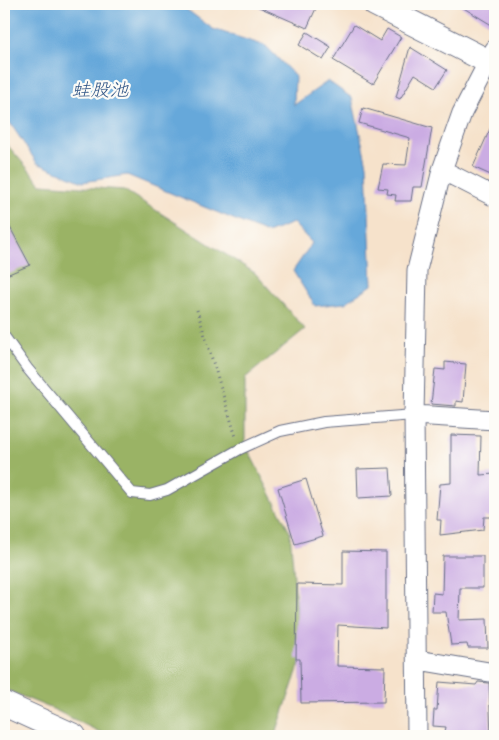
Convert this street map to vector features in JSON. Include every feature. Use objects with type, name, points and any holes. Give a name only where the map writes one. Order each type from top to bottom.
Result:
[{"type":"street","points":[[375,4],[403,10],[493,58],[462,113],[442,170],[418,270],[414,415],[418,660],[417,736]]},
{"type":"street","points":[[442,170],[495,197]]},
{"type":"street","points":[[414,415],[495,420]]},
{"type":"street","points":[[418,660],[495,673]]},
{"type":"street","points":[[4,704],[74,736]]},
{"type":"lane","points":[[4,336],[45,390],[132,493],[150,495],[167,490],[240,449],[280,431],[324,422],[414,415]]},
{"type":"path","points":[[197,310],[240,449]]},
{"type":"green space","points":[[4,141],[41,184],[124,190],[255,273],[305,329],[245,378],[245,444],[290,532],[301,660],[275,736],[108,736],[55,710],[4,689]]},
{"type":"water","name":"蛙股池","points":[[4,4],[179,4],[213,29],[266,46],[295,76],[294,105],[328,81],[352,98],[367,165],[372,285],[345,303],[315,306],[293,271],[312,243],[293,223],[267,233],[127,175],[83,182],[37,163],[4,114]]},
{"type":"building","points":[[252,4],[318,4],[307,28]]},
{"type":"building","points":[[457,4],[495,4],[495,27]]},
{"type":"building","points":[[354,25],[380,41],[387,29],[401,37],[373,84],[333,60]]},
{"type":"building","points":[[307,32],[331,47],[323,60],[299,45]]},
{"type":"building","points":[[410,47],[447,70],[436,87],[415,74],[400,99],[396,97]]},
{"type":"building","points":[[363,108],[432,128],[422,187],[413,187],[411,201],[395,201],[396,195],[387,194],[388,189],[378,188],[383,164],[406,165],[410,138],[359,123]]},
{"type":"building","points":[[495,118],[495,177],[473,167]]},
{"type":"building","points":[[4,216],[30,265],[4,276]]},
{"type":"building","points":[[445,362],[466,364],[463,402],[456,401],[456,406],[431,404],[435,369],[445,370]]},
{"type":"building","points":[[451,435],[481,436],[480,475],[495,474],[495,517],[484,517],[483,530],[440,535],[441,520],[437,520],[440,484],[451,483]]},
{"type":"building","points":[[390,468],[392,496],[358,498],[357,469]]},
{"type":"building","points":[[306,479],[323,536],[295,544],[278,488]]},
{"type":"building","points":[[343,551],[386,552],[386,628],[338,625],[337,666],[385,667],[384,702],[301,703],[300,659],[296,659],[297,584],[343,585]]},
{"type":"building","points":[[443,556],[483,556],[483,588],[460,588],[459,620],[487,619],[488,648],[468,648],[467,644],[451,645],[446,612],[432,612],[433,593],[442,594]]},
{"type":"building","points":[[439,682],[476,685],[478,682],[489,683],[491,736],[444,736],[446,727],[433,726],[434,710],[437,710]]}]
